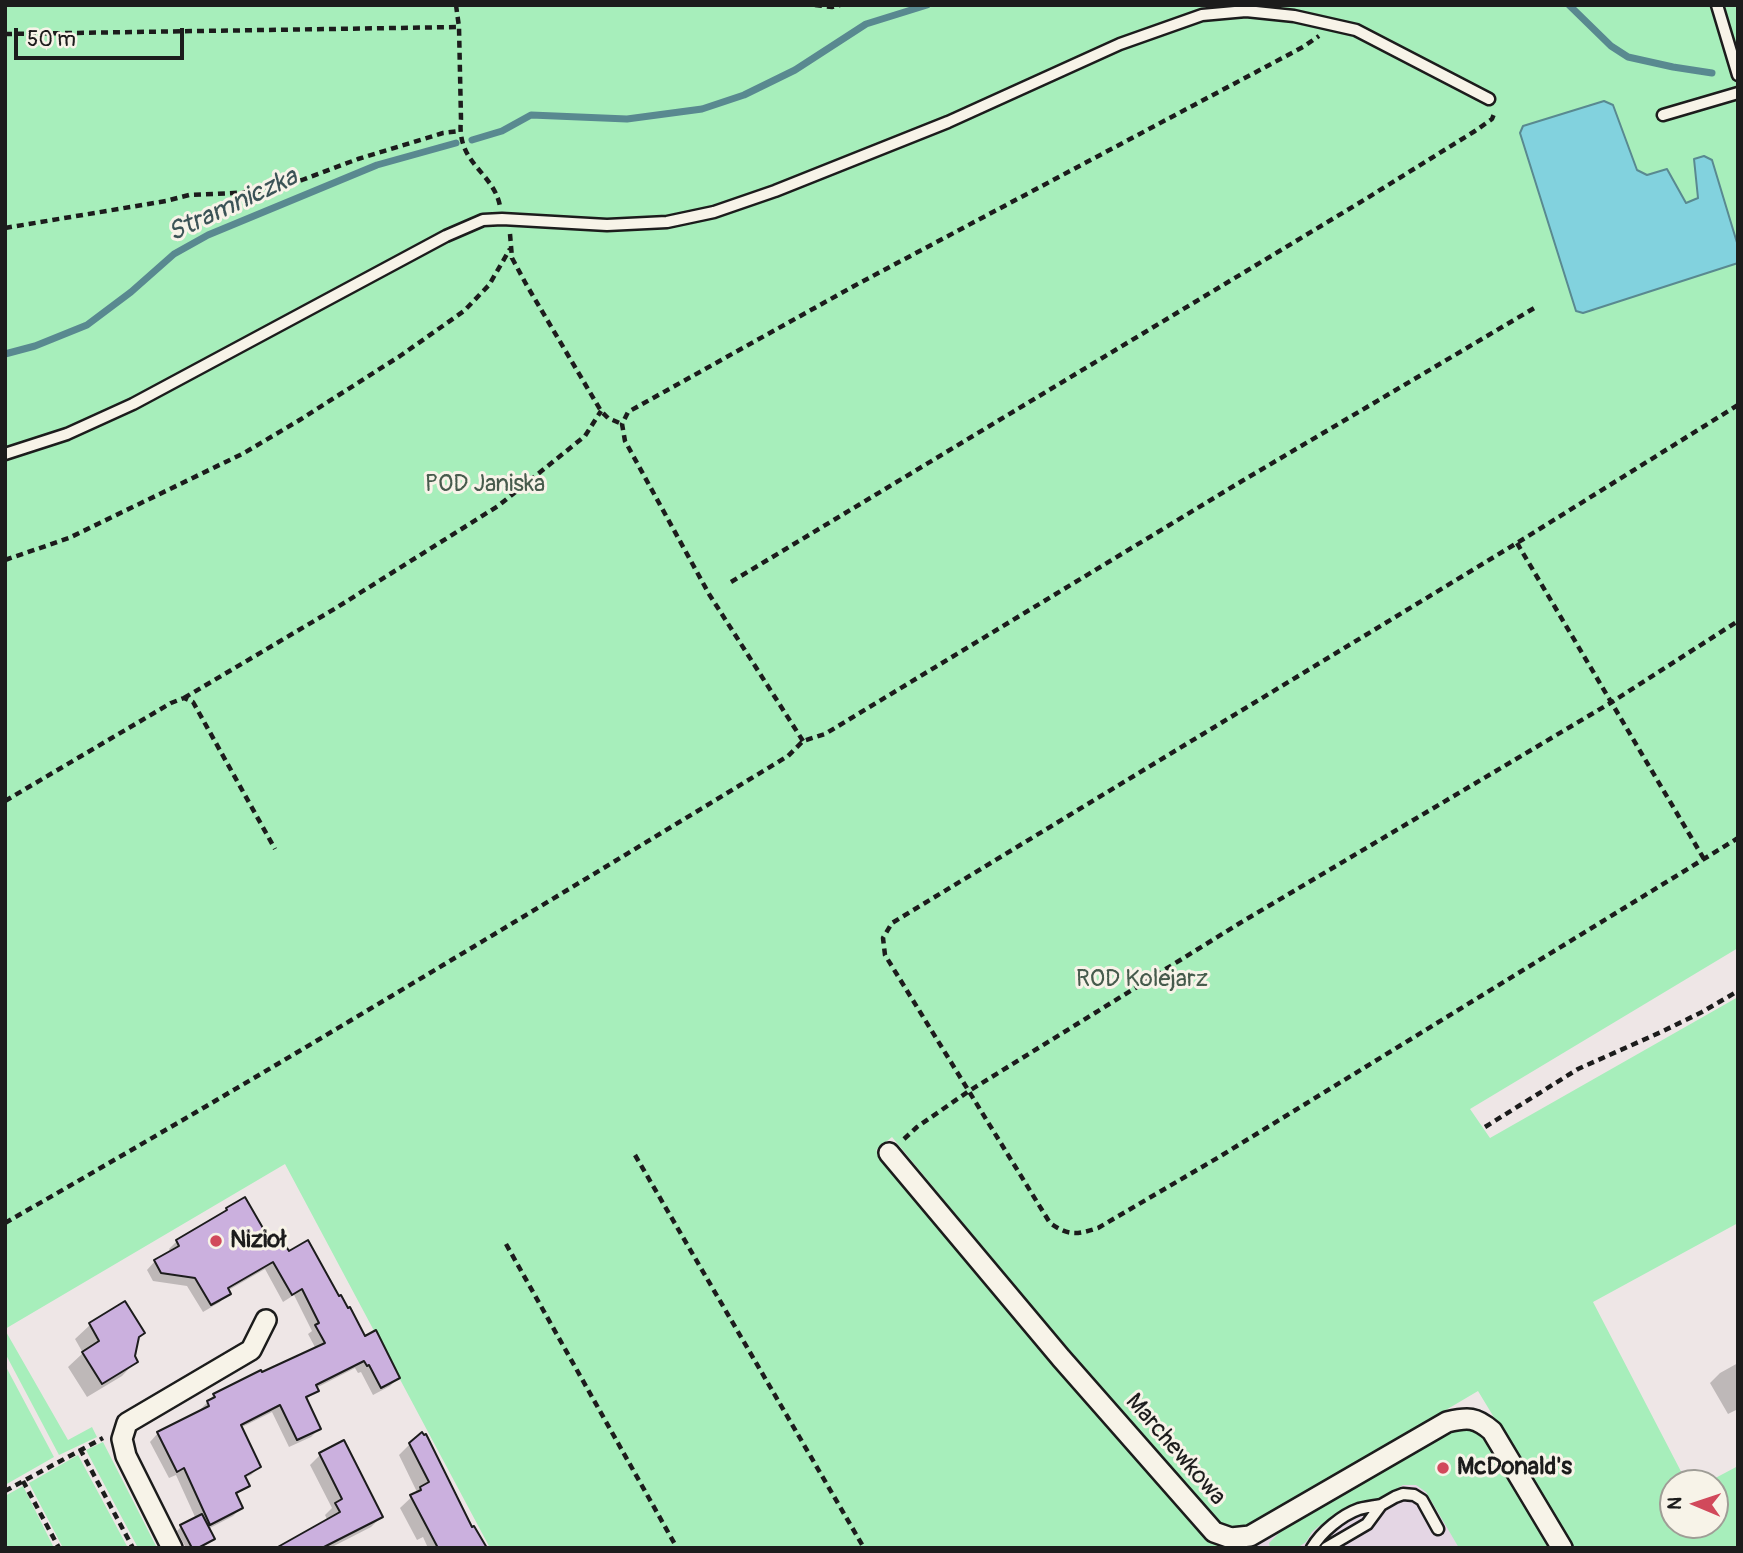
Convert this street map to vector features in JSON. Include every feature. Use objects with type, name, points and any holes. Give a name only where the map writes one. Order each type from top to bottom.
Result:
[{"type":"street","name":"Marchewkowa","points":[[889,1153],[1061,1358],[1214,1532],[1231,1538],[1250,1536],[1447,1422],[1465,1418],[1481,1422],[1492,1431],[1562,1548]]},
{"type":"street","points":[[173,1548],[126,1456],[122,1440],[127,1423],[251,1350],[266,1320]]},
{"type":"lane","points":[[1717,5],[1738,75]]},
{"type":"lane","points":[[5,454],[67,434],[133,404],[446,236],[482,220],[607,225],[667,222],[714,212],[775,191],[948,122],[1120,44],[1202,16],[1246,12],[1294,16],[1356,30],[1489,99]]},
{"type":"lane","points":[[1663,115],[1738,93]]},
{"type":"lane","points":[[1312,1548],[1326,1529],[1358,1509],[1381,1505],[1403,1494],[1414,1495],[1422,1500],[1438,1529]]},
{"type":"lane","points":[[1326,1548],[1367,1524],[1381,1505]]},
{"type":"path","points":[[456,5],[460,131],[466,153],[498,196],[506,219],[512,258],[526,284],[601,411],[622,425]]},
{"type":"path","points":[[815,5],[840,5]]},
{"type":"path","points":[[803,741],[709,594],[625,441],[622,425],[628,412],[854,286],[1303,47],[1320,35],[1326,23]]},
{"type":"path","points":[[5,34],[458,27]]},
{"type":"path","points":[[731,582],[1475,131],[1492,119],[1496,109],[1489,99]]},
{"type":"path","points":[[5,228],[189,195],[256,191],[302,180],[358,159],[443,133],[460,131]]},
{"type":"path","points":[[5,560],[69,538],[244,453],[298,421],[400,356],[464,311],[489,285],[510,249]]},
{"type":"path","points":[[5,1223],[427,976],[788,756],[803,741],[825,734],[1242,481],[1536,307]]},
{"type":"path","points":[[1738,405],[892,923],[883,938],[885,956],[1050,1223],[1063,1232],[1079,1234],[1098,1228],[1219,1157],[1738,838]]},
{"type":"path","points":[[5,801],[336,608],[498,506],[585,436],[601,411]]},
{"type":"path","points":[[1517,542],[1704,859]]},
{"type":"path","points":[[889,1153],[917,1127],[969,1091],[1240,923],[1612,702],[1738,621]]},
{"type":"path","points":[[184,698],[193,702],[275,849]]},
{"type":"path","points":[[1485,1127],[1578,1069],[1661,1032],[1738,991]]},
{"type":"path","points":[[635,1155],[864,1548]]},
{"type":"path","points":[[506,1244],[677,1548]]},
{"type":"path","points":[[5,1491],[103,1437],[122,1440]]},
{"type":"path","points":[[80,1449],[133,1548]]},
{"type":"path","points":[[23,1481],[58,1548]]},
{"type":"shaded area","name":"McDonald's","points":[[1460,1427],[1545,1548],[1254,1548],[1253,1545]]},
{"type":"green space","points":[[5,5],[1738,5],[1738,948],[1470,1109],[1490,1138],[1738,997],[1738,1223],[1593,1302],[1680,1469],[1659,1469],[1659,1539],[1729,1539],[1729,1471],[1738,1466],[1738,1548],[1573,1548],[1478,1391],[1243,1530],[1219,1522],[1072,1355],[892,1137],[876,1150],[973,1269],[1200,1529],[1249,1540],[1254,1548],[490,1548],[285,1164],[5,1329]]},
{"type":"green space","points":[[5,1330],[68,1440],[92,1427],[97,1437],[59,1455],[5,1353]]},
{"type":"green space","points":[[5,1365],[54,1457],[5,1485]]},
{"type":"green space","name":"McDonald's","points":[[1460,1427],[1482,1430],[1551,1548],[1459,1548],[1426,1492],[1416,1485],[1403,1485],[1376,1501],[1357,1503],[1319,1526],[1306,1542],[1297,1548],[1270,1548],[1269,1543],[1285,1527]]},
{"type":"green space","points":[[103,1442],[157,1548],[138,1548],[86,1450]]},
{"type":"green space","points":[[78,1455],[128,1548],[63,1548],[29,1483]]},
{"type":"green space","points":[[23,1486],[53,1546],[50,1548],[5,1548],[5,1496]]},
{"type":"water","points":[[1604,101],[1613,105],[1637,170],[1647,175],[1667,169],[1686,203],[1698,198],[1694,159],[1704,156],[1712,160],[1738,246],[1738,263],[1583,313],[1576,311],[1520,133],[1523,126]]},
{"type":"building","points":[[245,1197],[271,1242],[280,1237],[289,1251],[308,1240],[365,1336],[376,1330],[400,1378],[381,1388],[364,1361],[316,1385],[319,1391],[306,1397],[321,1429],[297,1440],[280,1405],[241,1425],[261,1467],[245,1476],[250,1486],[236,1493],[243,1508],[210,1525],[184,1468],[177,1472],[157,1432],[209,1406],[207,1401],[215,1397],[213,1394],[325,1343],[315,1325],[319,1323],[302,1289],[292,1295],[273,1262],[228,1288],[231,1294],[211,1305],[195,1278],[161,1273],[154,1260],[179,1246],[176,1240]]},
{"type":"building","points":[[125,1301],[145,1333],[139,1337],[135,1356],[138,1362],[102,1384],[82,1352],[99,1341],[89,1323]]},
{"type":"building","points":[[422,1432],[426,1434],[472,1527],[474,1526],[487,1548],[438,1548],[410,1495],[429,1482],[409,1443]]},
{"type":"building","points":[[344,1440],[383,1517],[322,1548],[276,1548],[340,1512],[335,1503],[342,1499],[319,1453]]},
{"type":"building","points":[[202,1514],[215,1539],[198,1548],[192,1548],[180,1525]]},
{"type":"waterway","name":"Stramniczka","points":[[472,140],[502,131],[531,115],[627,119],[702,109],[744,95],[795,70],[866,24],[927,5]]},
{"type":"waterway","points":[[1569,5],[1611,46],[1628,57],[1712,73]]},
{"type":"waterway","name":"Stramniczka","points":[[5,354],[35,346],[87,325],[131,292],[174,254],[208,235],[377,165],[456,143]]},
{"type":"place","name":"Nizioł","points":[[216,1241]]},
{"type":"place","name":"McDonald's","points":[[1443,1468]]},
{"type":"park label","name":"POD Janiska","points":[[485,485]]},
{"type":"park label","name":"ROD Kolejarz","points":[[1142,980]]}]
